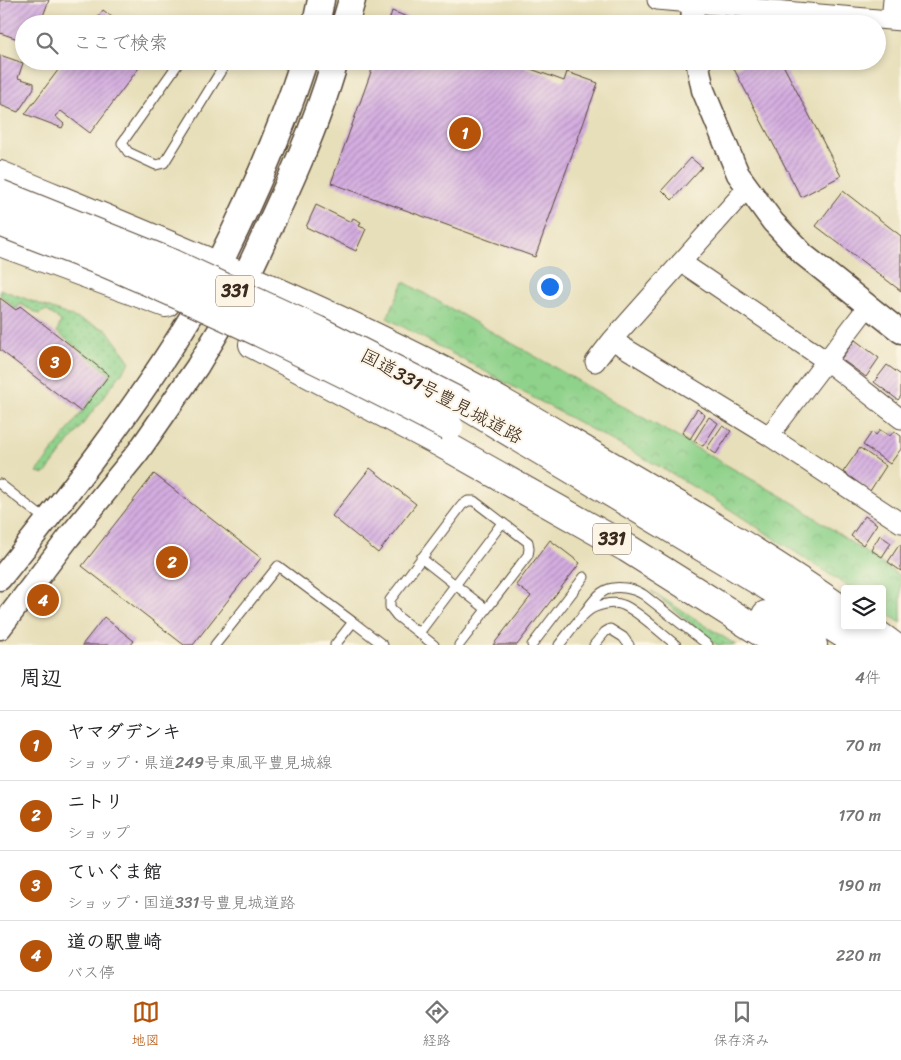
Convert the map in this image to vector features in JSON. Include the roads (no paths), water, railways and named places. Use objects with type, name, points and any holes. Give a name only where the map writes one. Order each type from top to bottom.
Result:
[{"type":"highway","points":[[0,175],[245,278],[473,386],[665,497],[814,590],[841,609]]},
{"type":"highway","name":"国道331号豊見城道路","points":[[0,194],[113,238],[183,268],[317,330],[463,404],[769,586],[861,645]]},
{"type":"highway","name":"国道331号豊見城道路","points":[[0,222],[109,265],[232,320],[377,390],[444,435],[601,512],[813,645]]},
{"type":"highway","points":[[5,247],[148,296],[221,328],[444,435]]},
{"type":"highway","name":"331","points":[[444,435],[781,645]]},
{"type":"highway","points":[[871,630],[892,645]]},
{"type":"main road","points":[[318,15],[322,0]]},
{"type":"main road","points":[[348,15],[352,0]]},
{"type":"main road","points":[[192,315],[236,230],[282,122],[294,70]]},
{"type":"main road","points":[[221,328],[309,134],[332,70]]},
{"type":"street","points":[[657,0],[693,9],[789,5],[860,15]]},
{"type":"street","points":[[893,0],[896,20]]},
{"type":"street","points":[[699,70],[703,90],[738,174],[774,222],[804,255],[901,332]]},
{"type":"street","points":[[595,362],[612,340],[748,187]]},
{"type":"street","points":[[681,262],[825,360],[901,418]]},
{"type":"street","points":[[769,436],[868,306]]},
{"type":"street","points":[[0,579],[111,436],[160,366],[192,315]]},
{"type":"street","points":[[0,628],[138,452],[197,367],[221,328]]},
{"type":"street","points":[[612,340],[769,436],[901,523]]},
{"type":"lane","points":[[174,70],[122,143],[128,152],[156,165],[164,163],[221,70]]},
{"type":"lane","points":[[0,484],[47,520]]},
{"type":"lane","points":[[434,645],[397,616],[390,607],[390,600],[462,505],[468,501],[474,501],[528,542],[529,548],[528,555],[458,645]]},
{"type":"lane","points":[[419,633],[502,523]]},
{"type":"lane","points":[[421,558],[486,609]]},
{"type":"lane","points":[[215,645],[278,566],[383,645]]},
{"type":"lane","points":[[532,645],[584,577]]},
{"type":"lane","points":[[560,645],[599,594],[606,589],[618,587],[632,589],[644,595],[708,645]]},
{"type":"lane","points":[[580,619],[596,607],[622,604],[675,645]]},
{"type":"lane","points":[[335,645],[353,622]]},
{"type":"lane","points":[[594,645],[610,629],[623,637],[629,645]]},
{"type":"place","name":"ヤマダデンキ","points":[[465,133]]},
{"type":"place","name":"ていぐま館","points":[[55,362]]},
{"type":"place","name":"ニトリ","points":[[172,562]]},
{"type":"place","name":"道の駅豊崎","points":[[43,600]]}]
